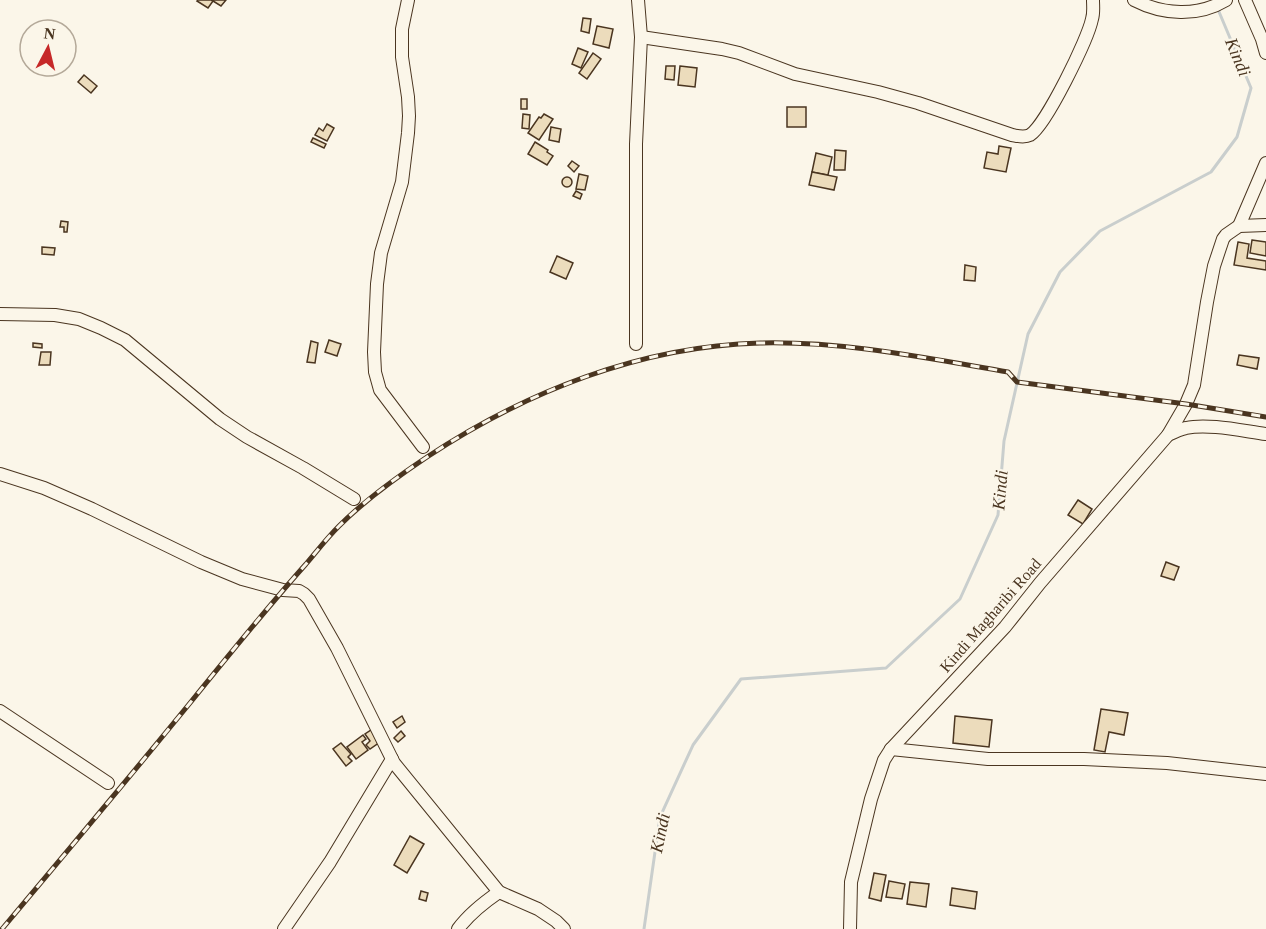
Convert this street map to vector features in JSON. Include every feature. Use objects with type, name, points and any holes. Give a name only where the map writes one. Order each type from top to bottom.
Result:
[{"type":"street","points":[[408,0],[402,29],[402,57],[408,98],[408,133],[402,182],[381,253],[376,284],[374,352],[375,372],[380,390],[423,447]]},
{"type":"street","points":[[636,344],[636,144],[641,37],[638,0]]},
{"type":"street","points":[[641,37],[739,53],[795,74],[918,103],[1023,137],[1032,133],[1041,121],[1074,64],[1092,21],[1093,0]]},
{"type":"street","points":[[1134,0],[1172,12],[1195,12],[1217,6],[1226,0]]},
{"type":"street","points":[[1245,0],[1266,53]]},
{"type":"street","name":"Kindi Magharibi Road","points":[[850,929],[851,882],[871,799],[884,760],[891,748],[1005,627],[1168,435],[1194,385],[1207,302],[1220,245],[1226,235],[1239,226],[1266,164]]},
{"type":"street","points":[[1239,226],[1266,225]]},
{"type":"street","points":[[0,314],[55,315],[79,319],[125,340],[220,419],[354,499]]},
{"type":"street","points":[[1168,435],[1194,427],[1266,434]]},
{"type":"street","points":[[0,474],[45,488],[242,579],[304,594],[337,648],[392,759],[499,892],[538,909],[564,929]]},
{"type":"street","points":[[0,711],[108,783]]},
{"type":"street","points":[[891,748],[988,759],[1084,759],[1167,763],[1266,774]]},
{"type":"street","points":[[284,929],[330,862],[392,759]]},
{"type":"street","points":[[458,929],[466,919],[499,892]]},
{"type":"building","points":[[198,0],[211,0],[213,1],[208,8]]},
{"type":"building","points":[[213,0],[226,0],[221,6]]},
{"type":"building","points":[[583,18],[591,19],[589,33],[581,31]]},
{"type":"building","points":[[597,26],[613,29],[609,48],[593,44]]},
{"type":"building","points":[[578,48],[588,52],[581,68],[572,64]]},
{"type":"building","points":[[593,53],[601,59],[587,79],[579,73]]},
{"type":"building","points":[[666,66],[675,66],[674,80],[665,79]]},
{"type":"building","points":[[680,66],[697,68],[695,87],[678,85]]},
{"type":"building","points":[[84,75],[97,86],[91,93],[78,82]]},
{"type":"building","points":[[521,99],[527,99],[527,109],[521,109]]},
{"type":"building","points":[[787,107],[806,107],[806,127],[787,127]]},
{"type":"building","points":[[523,114],[530,115],[529,129],[522,128]]},
{"type":"building","points":[[544,114],[553,119],[539,140],[528,133],[539,117],[541,118]]},
{"type":"building","points":[[327,124],[334,128],[327,141],[315,135],[319,128],[323,131]]},
{"type":"building","points":[[551,127],[561,129],[559,142],[549,140]]},
{"type":"building","points":[[313,138],[326,144],[324,148],[311,142]]},
{"type":"building","points":[[535,142],[553,156],[547,165],[528,154]]},
{"type":"building","points":[[999,146],[1011,148],[1006,172],[984,168],[987,152],[998,154]]},
{"type":"building","points":[[835,150],[846,151],[845,170],[834,170]]},
{"type":"building","points":[[816,153],[832,157],[828,175],[812,172]]},
{"type":"building","points":[[572,161],[579,166],[574,172],[568,166]]},
{"type":"building","points":[[812,172],[837,177],[834,190],[809,185]]},
{"type":"building","points":[[579,174],[588,176],[585,190],[576,189]]},
{"type":"building","points":[[567,177],[571,178],[571,186],[567,187],[563,186],[562,182],[563,178]]},
{"type":"building","points":[[576,191],[582,194],[580,199],[573,196]]},
{"type":"building","points":[[61,221],[68,222],[67,232],[64,232],[64,227],[60,227]]},
{"type":"building","points":[[1252,240],[1266,242],[1266,256],[1250,253]]},
{"type":"building","points":[[1238,242],[1249,244],[1247,258],[1266,261],[1266,270],[1234,265]]},
{"type":"building","points":[[42,247],[55,248],[54,255],[42,254]]},
{"type":"building","points":[[557,256],[573,263],[566,279],[550,272]]},
{"type":"building","points":[[965,265],[976,267],[975,281],[964,280]]},
{"type":"building","points":[[329,340],[341,344],[337,356],[325,352]]},
{"type":"building","points":[[311,341],[318,343],[315,363],[307,362]]},
{"type":"building","points":[[33,343],[42,344],[42,348],[33,347]]},
{"type":"building","points":[[41,352],[51,352],[50,365],[39,365]]},
{"type":"building","points":[[1239,355],[1259,358],[1257,369],[1237,365]]},
{"type":"building","points":[[1078,500],[1092,509],[1083,524],[1068,515]]},
{"type":"building","points":[[1166,562],[1179,567],[1174,580],[1161,576]]},
{"type":"building","points":[[1101,709],[1128,713],[1124,735],[1109,732],[1105,752],[1094,750]]},
{"type":"building","points":[[402,716],[405,722],[397,728],[393,722]]},
{"type":"building","points":[[955,716],[992,720],[989,747],[953,743]]},
{"type":"building","points":[[371,730],[380,742],[370,749],[366,745],[370,741],[365,734]]},
{"type":"building","points":[[401,731],[405,736],[398,742],[394,738]]},
{"type":"building","points":[[363,735],[366,739],[362,742],[368,750],[356,759],[347,747]]},
{"type":"building","points":[[341,743],[351,754],[348,757],[352,761],[346,766],[333,749]]},
{"type":"building","points":[[410,836],[424,844],[407,873],[394,865]]},
{"type":"building","points":[[874,873],[886,875],[881,901],[869,898]]},
{"type":"building","points":[[889,881],[905,884],[902,899],[886,897]]},
{"type":"building","points":[[910,882],[929,884],[926,907],[907,904]]},
{"type":"building","points":[[952,888],[977,892],[975,909],[950,905]]},
{"type":"building","points":[[421,891],[428,893],[426,901],[419,899]]},
{"type":"waterway","name":"Kindi","points":[[644,929],[660,817],[693,745],[741,679],[886,668],[960,599],[998,515],[1004,441],[1028,334],[1060,272],[1100,231],[1211,172],[1237,137],[1251,88],[1217,7]]},
{"type":"railway","points":[[2,929],[262,615],[339,526],[382,489],[427,457],[504,412],[544,393],[628,363],[672,353],[716,346],[791,343],[916,356],[1008,372],[1017,382],[1266,417]]}]
